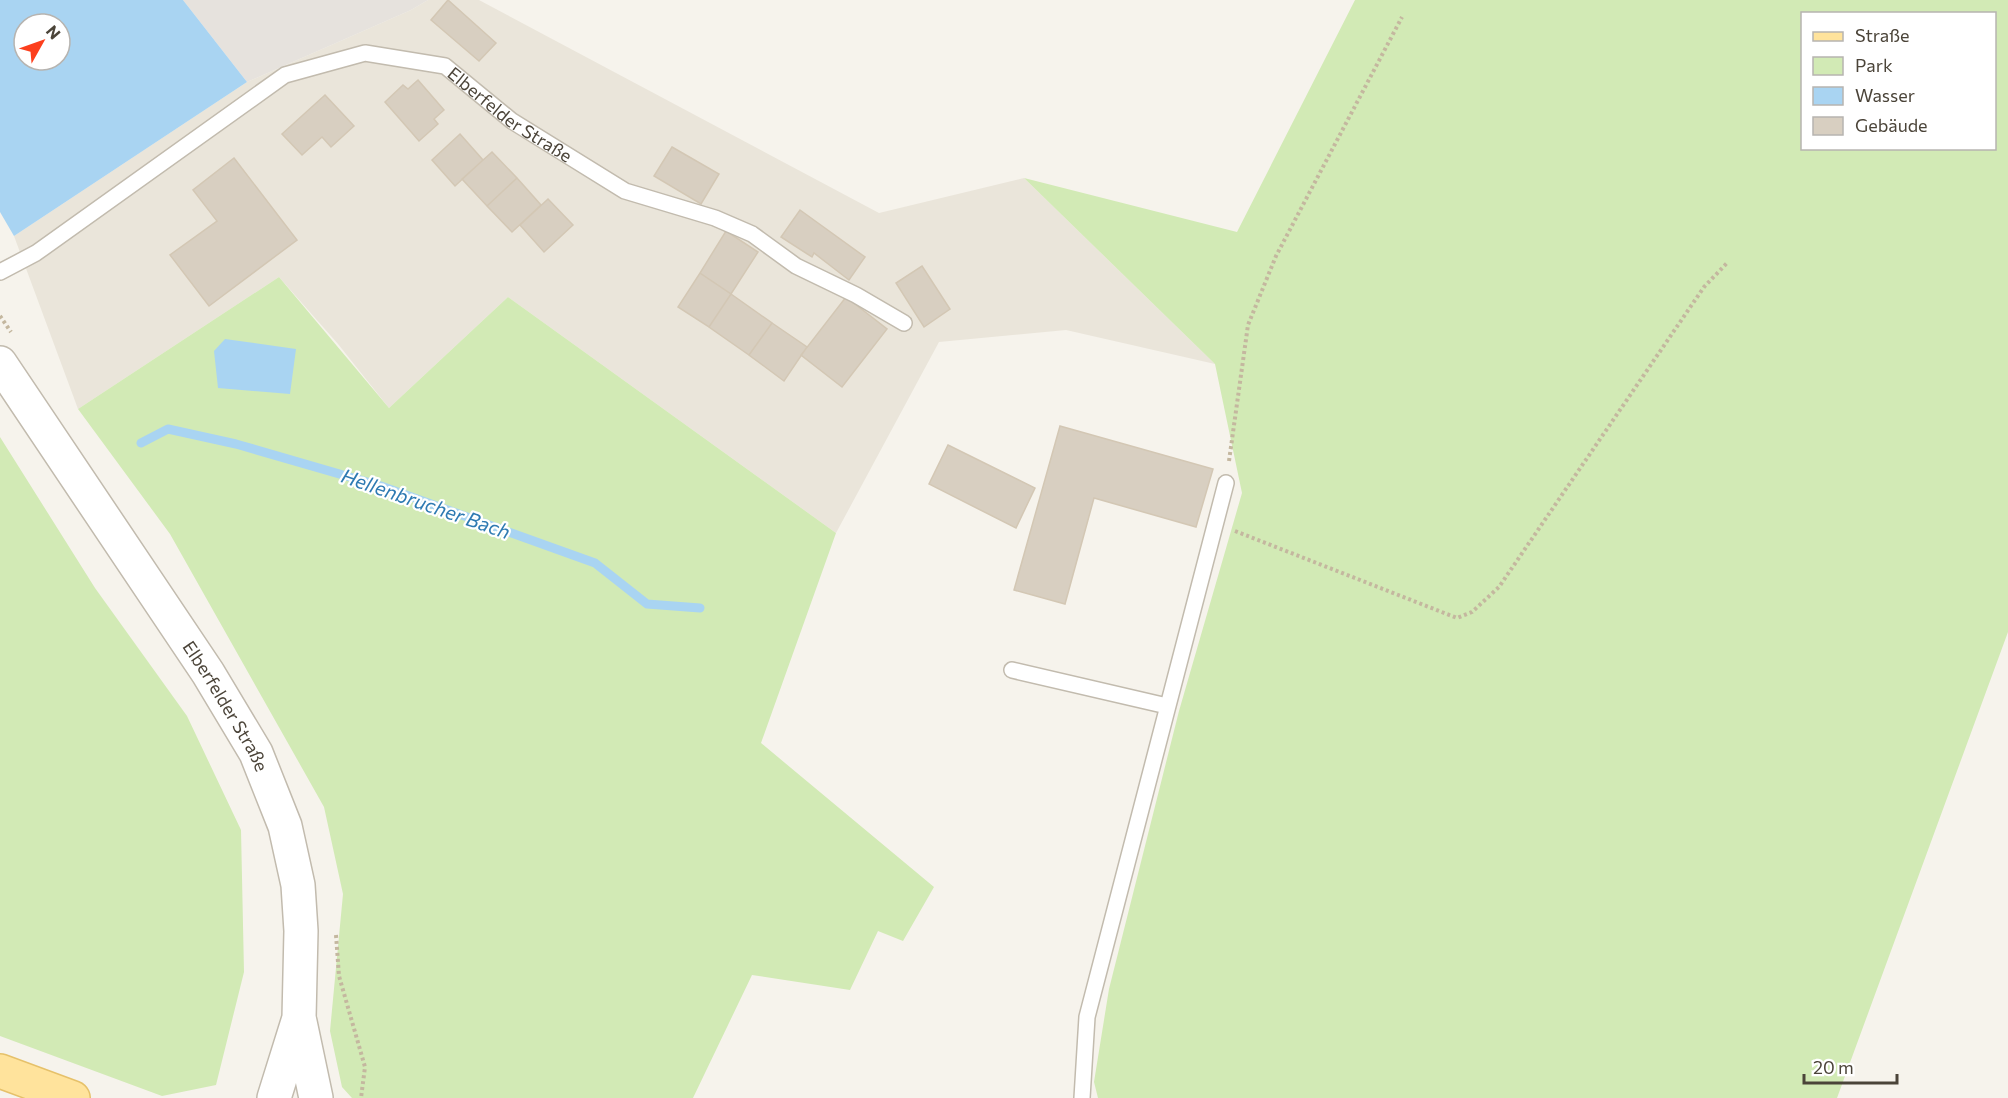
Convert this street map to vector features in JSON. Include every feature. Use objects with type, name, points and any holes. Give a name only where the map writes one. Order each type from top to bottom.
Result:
[{"type":"main road","points":[[0,1071],[73,1098]]},
{"type":"street","name":"Elberfelder Straße","points":[[0,363],[208,674],[256,753],[285,826],[298,885],[301,931],[299,1018],[274,1098]]},
{"type":"street","points":[[299,1018],[316,1098]]},
{"type":"lane","name":"Elberfelder Straße","points":[[0,272],[36,253],[285,75],[365,53],[445,66],[512,121],[625,191],[715,218],[752,234],[796,266],[856,295],[904,323]]},
{"type":"lane","points":[[1082,1098],[1087,1017],[1226,483]]},
{"type":"lane","points":[[1012,670],[1167,706]]},
{"type":"path","points":[[1226,483],[1248,325],[1276,256],[1402,17]]},
{"type":"path","points":[[1215,523],[1457,618],[1472,612],[1499,587],[1704,287],[1728,261]]},
{"type":"shaded area","points":[[183,0],[428,0],[411,10],[247,82]]},
{"type":"shaded area","points":[[428,0],[479,0],[879,213],[1024,178],[1215,364],[1066,330],[939,342],[836,533],[508,297],[389,408],[338,344],[279,277],[78,409],[14,236],[247,82],[411,10]]},
{"type":"green space","points":[[1355,0],[2008,0],[2008,632],[1837,1098],[1098,1098],[1094,1082],[1109,989],[1179,711],[1242,493],[1215,364],[1024,178],[1237,232]]},
{"type":"green space","points":[[279,277],[389,408],[508,297],[836,533],[761,743],[934,887],[903,941],[878,931],[850,990],[752,975],[693,1098],[352,1098],[342,1087],[330,1031],[343,894],[324,807],[170,534],[78,409]]},
{"type":"green space","points":[[0,437],[95,588],[187,716],[241,830],[244,972],[216,1085],[162,1096],[0,1036]]},
{"type":"water","points":[[0,0],[183,0],[247,82],[14,236],[0,212]]},
{"type":"water","points":[[225,339],[296,349],[290,394],[218,388],[214,351]]},
{"type":"building","points":[[448,0],[496,43],[479,61],[431,20]]},
{"type":"building","points":[[418,80],[444,110],[434,119],[438,124],[419,141],[385,102],[403,85],[408,89]]},
{"type":"building","points":[[325,95],[354,126],[331,147],[322,137],[302,155],[282,134]]},
{"type":"building","points":[[460,134],[483,160],[455,186],[432,160]]},
{"type":"building","points":[[672,147],[719,174],[701,204],[654,176]]},
{"type":"building","points":[[492,152],[517,178],[487,206],[462,179]]},
{"type":"building","points":[[234,158],[297,240],[209,306],[170,255],[217,221],[193,190]]},
{"type":"building","points":[[517,178],[541,205],[512,232],[487,206]]},
{"type":"building","points":[[548,199],[573,225],[544,252],[520,225]]},
{"type":"building","points":[[800,210],[865,257],[849,280],[814,253],[812,257],[781,237]]},
{"type":"building","points":[[726,231],[758,252],[731,294],[700,273]]},
{"type":"building","points":[[922,266],[950,309],[924,327],[896,283]]},
{"type":"building","points":[[700,273],[731,294],[709,327],[678,307]]},
{"type":"building","points":[[731,294],[772,323],[749,355],[709,327]]},
{"type":"building","points":[[846,297],[887,329],[842,387],[801,355]]},
{"type":"building","points":[[772,323],[807,347],[784,381],[749,355]]},
{"type":"building","points":[[1060,426],[1213,469],[1196,527],[1094,498],[1065,604],[1014,590]]},
{"type":"building","points":[[948,445],[1035,488],[1016,528],[929,484]]},
{"type":"waterway","name":"Hellenbrucher Bach","points":[[141,443],[168,429],[236,444],[381,486],[595,563],[647,604],[700,608]]}]
